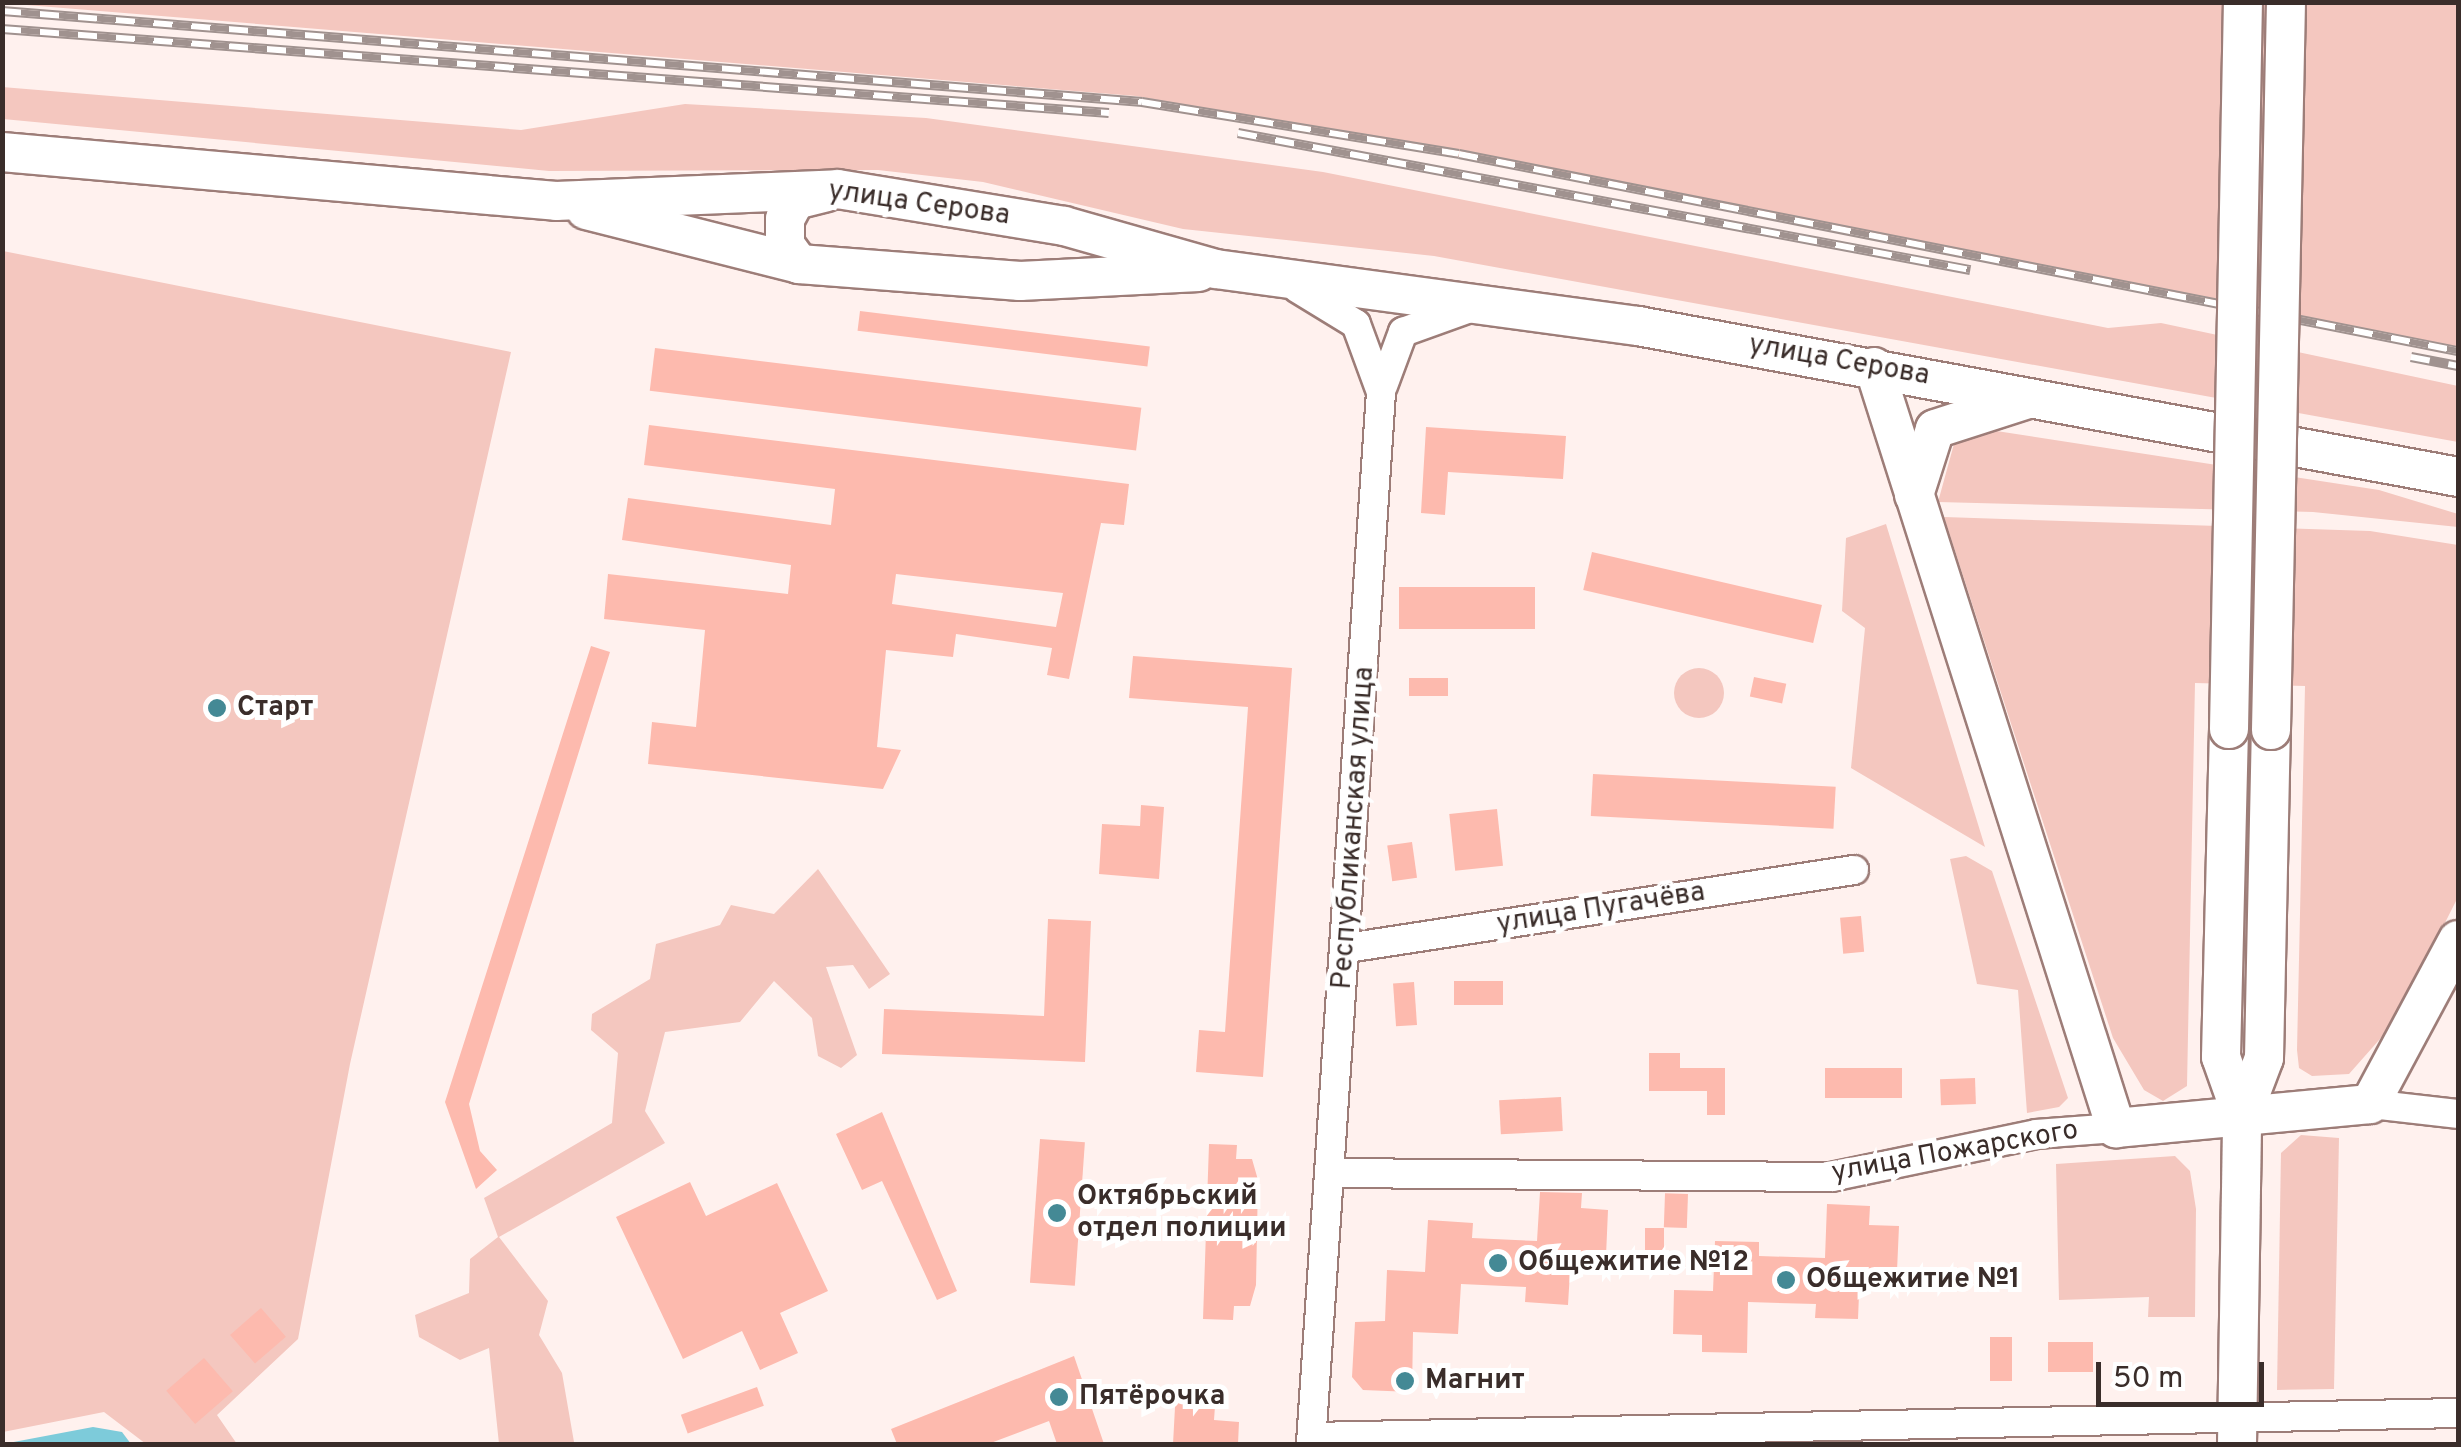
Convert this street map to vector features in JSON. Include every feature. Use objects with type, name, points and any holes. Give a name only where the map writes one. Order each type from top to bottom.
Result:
[{"type":"street","points":[[2242,1116],[2221,1057],[2243,2]]},
{"type":"street","points":[[2237,1430],[2242,1116],[2264,1058],[2286,2]]},
{"type":"street","name":"улица Серова","points":[[2,152],[556,202],[838,189],[1064,226],[1216,269],[1484,304],[1800,354],[2458,476]]},
{"type":"street","points":[[800,264],[785,245],[785,220],[795,200],[838,189]]},
{"type":"street","name":"улица Серова","points":[[556,202],[800,264],[1020,281],[1216,269]]},
{"type":"street","name":"Республиканская улица","points":[[1262,275],[1324,298],[1356,324],[1381,392],[1347,948],[1311,1441]]},
{"type":"street","points":[[1381,392],[1403,332],[1484,304]]},
{"type":"street","points":[[1800,354],[1860,391],[1894,439]]},
{"type":"street","points":[[1874,367],[1914,508],[2116,1128]]},
{"type":"street","points":[[1914,508],[1915,469],[1935,428],[2042,396]]},
{"type":"street","name":"улица Пугачёва","points":[[1347,948],[1854,870]]},
{"type":"street","points":[[2370,1104],[2458,940]]},
{"type":"street","name":"улица Пожарского","points":[[1329,1174],[1831,1177],[2036,1134],[2370,1104],[2458,1114]]},
{"type":"street","points":[[1311,1441],[2237,1430],[2458,1413]]},
{"type":"shaded area","points":[[2,3],[2458,3],[2458,347],[1136,96]]},
{"type":"shaded area","points":[[2,87],[521,130],[685,104],[926,118],[1323,172],[2108,328],[2161,323],[2458,386],[2458,442],[1434,256],[1183,229],[983,182],[878,170],[549,171],[3,119]]},
{"type":"shaded area","name":"Старт","points":[[3,251],[511,352],[350,1064],[298,1339],[217,1415],[237,1444],[146,1444],[104,1412],[3,1432]]},
{"type":"shaded area","points":[[1990,430],[2379,490],[2458,514],[2458,527],[2313,512],[1938,502],[1957,433]]},
{"type":"shaded area","points":[[1944,517],[2370,531],[2458,545],[2458,897],[2395,1022],[2349,1074],[2312,1076],[2299,1068],[2305,686],[2195,683],[2187,1086],[2163,1101],[2144,1090],[2113,1038]]},
{"type":"shaded area","points":[[1886,524],[1985,847],[1851,768],[1865,628],[1842,611],[1846,538]]},
{"type":"shaded area","points":[[1699,668],[1717,675],[1724,693],[1717,711],[1699,718],[1681,711],[1674,693],[1681,675]]},
{"type":"shaded area","points":[[1966,856],[1992,871],[2068,1098],[2059,1107],[2027,1113],[2018,990],[1977,984],[1950,859]]},
{"type":"shaded area","points":[[818,869],[890,974],[869,989],[853,965],[826,967],[857,1055],[841,1068],[818,1056],[812,1018],[774,981],[740,1022],[665,1032],[645,1111],[665,1143],[499,1237],[548,1301],[539,1335],[562,1373],[574,1442],[499,1444],[489,1348],[460,1360],[419,1337],[415,1315],[469,1293],[470,1259],[498,1237],[484,1198],[612,1123],[618,1053],[591,1030],[592,1014],[650,979],[656,944],[720,925],[731,905],[774,914]]},
{"type":"shaded area","points":[[2301,1135],[2339,1138],[2334,1389],[2277,1390],[2281,1153]]},
{"type":"shaded area","points":[[2175,1156],[2190,1171],[2196,1209],[2195,1317],[2148,1317],[2149,1297],[2059,1300],[2056,1164]]},
{"type":"water","points":[[93,1427],[122,1432],[131,1444],[3,1444]]},
{"type":"building","points":[[860,311],[1150,347],[1147,366],[858,331]]},
{"type":"building","points":[[655,348],[1141,408],[1136,450],[650,391]]},
{"type":"building","points":[[649,425],[1129,484],[1124,525],[1101,523],[1069,679],[1047,675],[1052,648],[956,634],[953,657],[886,650],[877,747],[901,750],[883,789],[648,764],[652,722],[696,727],[705,630],[604,619],[608,574],[788,594],[791,565],[622,540],[628,498],[831,525],[835,489],[644,465]],"holes":[[[896,574],[1063,593],[1056,627],[892,604]]]},
{"type":"building","points":[[1426,427],[1566,436],[1563,479],[1448,472],[1445,515],[1421,513]]},
{"type":"building","points":[[1592,552],[1822,605],[1813,643],[1583,590]]},
{"type":"building","points":[[1399,587],[1535,587],[1535,629],[1399,629]]},
{"type":"building","points":[[591,646],[610,652],[469,1104],[480,1151],[497,1170],[476,1189],[445,1102]]},
{"type":"building","points":[[1133,656],[1292,668],[1263,1077],[1196,1072],[1199,1030],[1225,1032],[1248,707],[1129,698]]},
{"type":"building","points":[[1754,677],[1786,684],[1782,703],[1750,697]]},
{"type":"building","points":[[1409,678],[1448,678],[1448,696],[1409,696]]},
{"type":"building","points":[[1593,774],[1836,787],[1833,829],[1591,816]]},
{"type":"building","points":[[1141,805],[1164,807],[1159,879],[1099,874],[1102,824],[1140,826]]},
{"type":"building","points":[[1497,809],[1503,866],[1455,871],[1449,814]]},
{"type":"building","points":[[1412,842],[1417,878],[1392,881],[1387,845]]},
{"type":"building","points":[[1861,916],[1864,952],[1843,954],[1840,918]]},
{"type":"building","points":[[1048,919],[1091,921],[1085,1062],[882,1054],[884,1009],[1044,1016]]},
{"type":"building","points":[[1454,981],[1503,981],[1503,1005],[1454,1005]]},
{"type":"building","points":[[1414,982],[1417,1025],[1396,1026],[1393,983]]},
{"type":"building","points":[[1649,1053],[1680,1053],[1680,1068],[1725,1068],[1725,1115],[1707,1115],[1707,1091],[1649,1091]]},
{"type":"building","points":[[1825,1068],[1902,1068],[1902,1098],[1825,1098]]},
{"type":"building","points":[[1975,1078],[1976,1104],[1941,1105],[1940,1079]]},
{"type":"building","points":[[1561,1097],[1563,1131],[1501,1134],[1499,1100]]},
{"type":"building","points":[[882,1112],[957,1291],[937,1300],[882,1181],[862,1190],[836,1134]]},
{"type":"building","points":[[1040,1139],[1085,1142],[1075,1286],[1030,1283]]},
{"type":"building","points":[[1209,1144],[1237,1145],[1236,1159],[1252,1159],[1258,1180],[1256,1285],[1250,1306],[1234,1306],[1233,1320],[1203,1319]]},
{"type":"building","points":[[690,1182],[706,1216],[777,1183],[828,1291],[780,1313],[798,1353],[760,1370],[742,1331],[683,1359],[616,1217]]},
{"type":"building","name":"Общежитие №12","points":[[1540,1192],[1582,1193],[1581,1208],[1608,1210],[1606,1256],[1571,1255],[1568,1305],[1525,1302],[1526,1287],[1461,1284],[1458,1334],[1413,1332],[1412,1392],[1363,1390],[1352,1377],[1355,1322],[1385,1321],[1387,1270],[1425,1272],[1428,1220],[1473,1223],[1472,1238],[1537,1241]]},
{"type":"building","points":[[1665,1193],[1688,1194],[1687,1228],[1664,1227]]},
{"type":"building","name":"Общежитие №1","points":[[1827,1204],[1870,1206],[1869,1225],[1899,1226],[1897,1271],[1860,1270],[1858,1319],[1815,1318],[1816,1304],[1748,1302],[1747,1353],[1702,1352],[1702,1335],[1673,1334],[1674,1290],[1713,1291],[1715,1241],[1759,1242],[1759,1256],[1825,1258]]},
{"type":"building","points":[[1645,1228],[1664,1228],[1664,1263],[1645,1263]]},
{"type":"building","points":[[261,1308],[286,1337],[255,1364],[230,1335]]},
{"type":"building","points":[[1990,1337],[2012,1337],[2012,1381],[1990,1381]]},
{"type":"building","points":[[2048,1342],[2093,1342],[2093,1372],[2048,1372]]},
{"type":"building","points":[[1074,1356],[1104,1444],[1057,1444],[1049,1421],[988,1444],[897,1444],[891,1429]]},
{"type":"building","points":[[204,1358],[233,1391],[195,1424],[166,1391]]},
{"type":"building","points":[[757,1387],[764,1406],[688,1433],[681,1415]]},
{"type":"building","points":[[1176,1389],[1216,1392],[1214,1420],[1239,1422],[1238,1444],[1173,1444]]},
{"type":"railway","points":[[2,11],[1142,102],[1459,154],[2458,351]]},
{"type":"railway","points":[[2,29],[1109,113]]},
{"type":"railway","points":[[1238,133],[1970,270]]},
{"type":"railway","points":[[2411,357],[2458,366]]},
{"type":"place","name":"Старт","points":[[217,708]]},
{"type":"place","name":"Октябрьский отдел полиции","points":[[1057,1213]]},
{"type":"place","name":"Общежитие №12","points":[[1498,1263]]},
{"type":"place","name":"Общежитие №1","points":[[1786,1280]]},
{"type":"place","name":"Магнит","points":[[1405,1381]]},
{"type":"place","name":"Пятёрочка","points":[[1059,1397]]}]
